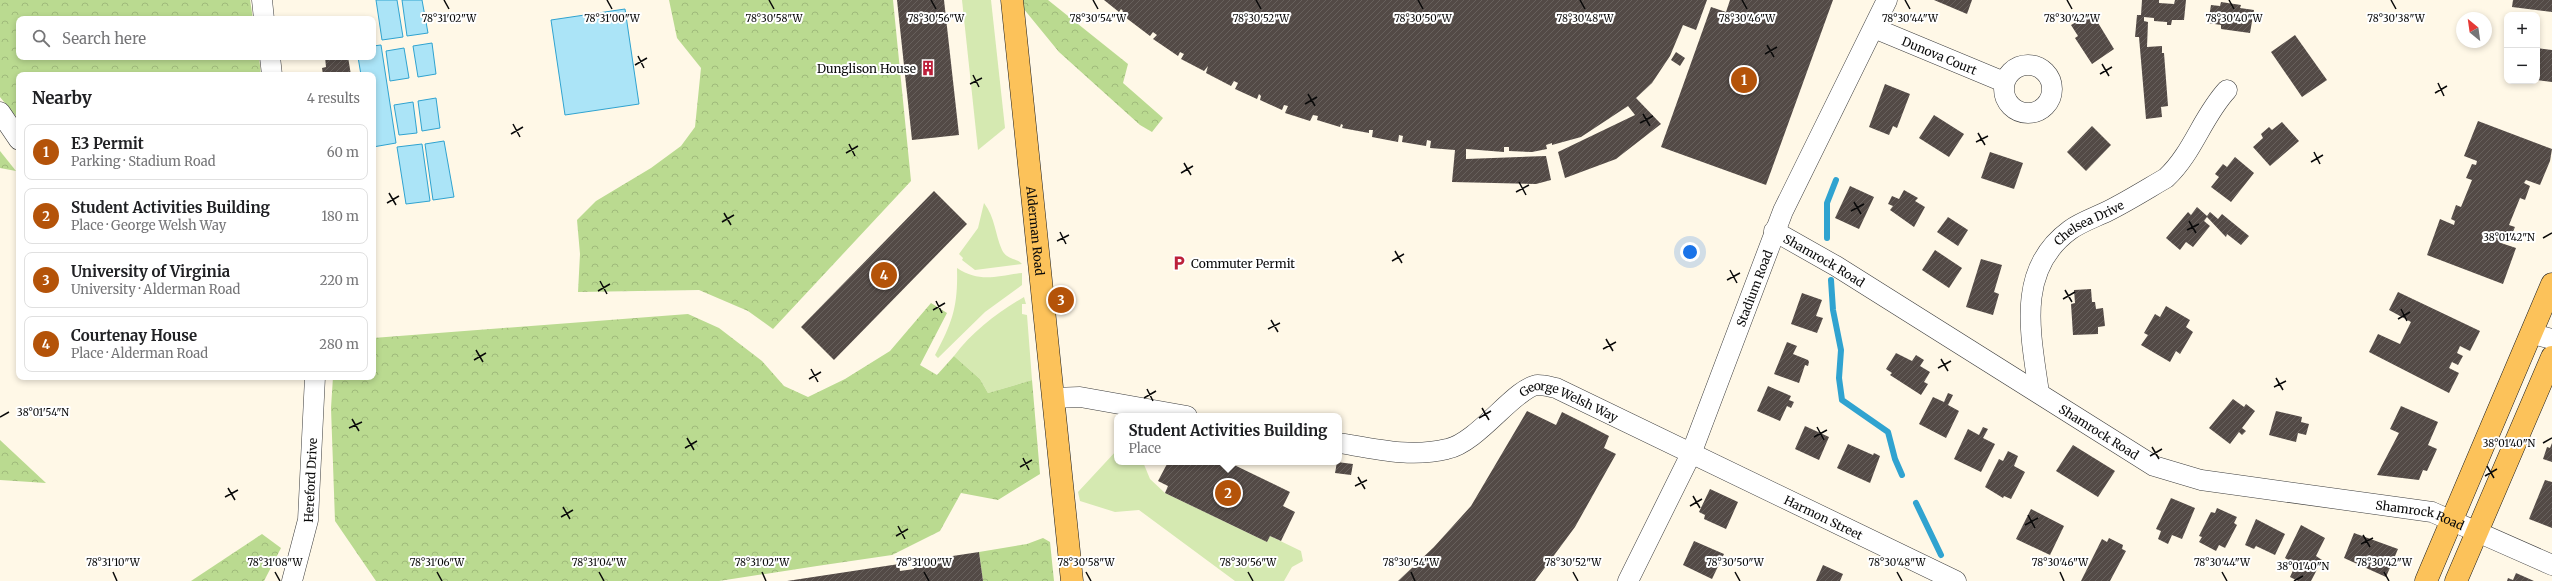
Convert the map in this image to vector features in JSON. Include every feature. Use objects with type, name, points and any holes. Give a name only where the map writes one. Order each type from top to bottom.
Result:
[{"type":"main road","name":"Alderman Road","points":[[1012,0],[1072,581]]},
{"type":"main road","points":[[2426,581],[2452,520],[2542,337],[2552,284]]},
{"type":"main road","points":[[2456,581],[2552,357]]},
{"type":"street","points":[[262,0],[264,16]]},
{"type":"street","name":"Stadium Road","points":[[1628,581],[1691,454],[1774,231],[1802,170],[1887,0]]},
{"type":"street","name":"Dunova Court","points":[[1874,28],[2004,82]]},
{"type":"street","points":[[270,60],[272,72]]},
{"type":"street","name":"Chelsea Drive","points":[[2039,393],[2030,332],[2030,297],[2041,262],[2055,242],[2071,229],[2129,200],[2166,178],[2177,168],[2201,124],[2227,90]]},
{"type":"street","points":[[0,112],[16,136]]},
{"type":"street","name":"Shamrock Road","points":[[1774,231],[1836,266],[1972,354],[2039,393],[2132,455],[2154,466],[2183,477],[2432,512],[2552,564]]},
{"type":"street","name":"Hereford Drive","points":[[292,581],[308,520],[315,380]]},
{"type":"street","name":"George Welsh Way","points":[[1342,443],[1409,454],[1449,449],[1479,433],[1520,394],[1537,385],[1556,388],[1691,454]]},
{"type":"street","points":[[1053,398],[1080,397],[1170,413]]},
{"type":"street","name":"Harmon Street","points":[[1691,454],[1956,581]]},
{"type":"green space","points":[[0,0],[250,0],[253,16],[16,16],[16,60],[259,60],[261,72],[16,72],[16,116],[0,97]]},
{"type":"green space","points":[[669,0],[893,0],[911,181],[773,329],[748,311],[699,290],[578,292],[580,254],[577,220],[596,201],[651,168],[681,146],[695,127],[701,68],[677,38]]},
{"type":"green space","points":[[962,0],[991,0],[1005,128],[978,150]]},
{"type":"green space","points":[[1021,0],[1048,0],[1128,64],[1123,83],[1163,118],[1152,132],[1140,125],[1059,52],[1023,8]]},
{"type":"green space","points":[[0,151],[16,171],[0,168]]},
{"type":"green space","points":[[984,203],[993,220],[1002,250],[1007,256],[1022,264],[975,270],[962,260],[963,258],[959,254],[978,228]]},
{"type":"green space","points":[[957,268],[973,276],[981,277],[996,277],[1022,273],[1022,285],[985,312],[938,358],[935,355],[953,313],[957,293]]},
{"type":"green space","points":[[1024,297],[1026,304],[1022,304],[1022,314],[1027,315],[1032,380],[988,393],[980,379],[954,356],[969,338],[986,323],[1004,309]]},
{"type":"green space","points":[[931,303],[947,313],[920,365],[937,375],[954,356],[980,379],[988,393],[1032,380],[1040,474],[998,500],[961,493],[940,531],[892,555],[719,581],[376,581],[335,521],[331,408],[333,380],[376,380],[376,338],[688,314],[719,328],[762,361],[784,386],[808,397],[845,379],[890,351]]},
{"type":"green space","points":[[0,440],[46,483],[0,480]]},
{"type":"green space","points":[[1114,453],[1114,465],[1144,465],[1150,479],[1165,493],[1267,542],[1270,536],[1301,551],[1303,561],[1292,567],[1284,581],[1235,581],[1139,510],[1115,512],[1080,501],[1078,492]]},
{"type":"green space","points":[[262,534],[281,548],[264,581],[191,581]]},
{"type":"green space","points":[[1043,538],[1050,542],[1054,581],[983,581],[979,552],[1027,544]]},
{"type":"water","points":[[376,0],[397,0],[403,37],[382,40]]},
{"type":"water","points":[[402,0],[422,0],[428,33],[407,36]]},
{"type":"water","points":[[625,9],[639,104],[565,115],[551,20]]},
{"type":"water","points":[[432,43],[436,74],[418,77],[413,46]]},
{"type":"water","points":[[381,45],[396,143],[376,146],[376,72],[360,72],[358,60],[376,60],[376,46]]},
{"type":"water","points":[[404,48],[409,78],[390,81],[386,51]]},
{"type":"water","points":[[436,98],[440,128],[422,131],[418,101]]},
{"type":"water","points":[[413,102],[417,133],[399,135],[394,105]]},
{"type":"water","points":[[444,141],[454,197],[433,200],[425,144]]},
{"type":"water","points":[[422,144],[430,201],[406,204],[397,147]]},
{"type":"building","name":"Dunglison House","points":[[897,0],[944,0],[959,135],[912,140]]},
{"type":"building","points":[[1104,0],[1707,0],[1696,30],[1683,25],[1670,56],[1652,83],[1636,98],[1661,124],[1616,159],[1565,178],[1558,152],[1635,115],[1628,106],[1581,137],[1552,145],[1552,143],[1546,145],[1547,149],[1532,152],[1509,151],[1509,147],[1504,147],[1504,152],[1466,149],[1466,159],[1546,156],[1551,180],[1536,184],[1452,182],[1455,150],[1430,148],[1431,141],[1427,140],[1426,146],[1402,142],[1403,136],[1399,135],[1398,142],[1372,137],[1373,130],[1369,130],[1369,133],[1342,128],[1343,125],[1341,124],[1340,127],[1317,120],[1318,116],[1313,115],[1310,121],[1285,113],[1288,106],[1284,105],[1282,110],[1260,100],[1261,96],[1259,94],[1257,99],[1235,89],[1238,83],[1234,81],[1231,86],[1206,73],[1208,66],[1204,71],[1181,59],[1184,54],[1180,52],[1178,56],[1153,39],[1157,35],[1153,32],[1150,36],[1121,14],[1123,11],[1121,9],[1119,12]]},
{"type":"building","points":[[1730,0],[1833,0],[1766,185],[1661,147],[1711,7],[1726,12]]},
{"type":"building","points":[[1934,0],[1972,0],[1967,14]]},
{"type":"building","points":[[2142,0],[2159,0],[2159,3],[2174,4],[2175,0],[2186,0],[2184,20],[2172,20],[2171,25],[2167,25],[2167,22],[2154,21],[2154,18],[2144,17],[2144,21],[2148,22],[2147,47],[2162,46],[2162,53],[2164,53],[2168,106],[2161,107],[2162,117],[2146,119],[2139,37],[2135,37],[2137,15],[2141,15]]},
{"type":"building","points":[[2513,0],[2552,0],[2552,12],[2512,7]]},
{"type":"building","points":[[2221,2],[2241,5],[2240,8],[2254,10],[2250,33],[2221,29],[2221,25],[2208,23],[2211,5],[2220,6]]},
{"type":"building","points":[[2092,13],[2114,49],[2092,64],[2075,38],[2078,36],[2071,25]]},
{"type":"building","points":[[2295,35],[2327,80],[2302,97],[2271,52]]},
{"type":"building","points":[[2540,48],[2552,50],[2552,82],[2540,80]]},
{"type":"building","points":[[1676,52],[1685,58],[1680,66],[1671,60]]},
{"type":"building","points":[[325,60],[348,60],[350,72],[323,72],[322,68],[326,67]]},
{"type":"building","points":[[1885,84],[1910,94],[1897,128],[1893,126],[1889,135],[1869,127]]},
{"type":"building","points":[[1934,115],[1964,134],[1949,157],[1919,138]]},
{"type":"building","points":[[2478,121],[2552,149],[2550,161],[2540,185],[2526,180],[2524,183],[2530,186],[2525,200],[2520,198],[2509,225],[2515,227],[2509,241],[2502,239],[2501,243],[2516,248],[2503,284],[2427,255],[2440,219],[2454,225],[2455,221],[2451,219],[2456,205],[2461,207],[2472,180],[2466,178],[2472,164],[2476,165],[2477,161],[2464,156]]},
{"type":"building","points":[[2282,122],[2299,141],[2270,166],[2253,147],[2263,138],[2261,134],[2269,127],[2272,130]]},
{"type":"building","points":[[2092,126],[2111,145],[2086,171],[2067,152]]},
{"type":"building","points":[[1990,152],[2023,163],[2014,189],[1981,178]]},
{"type":"building","points":[[2235,157],[2254,173],[2231,202],[2211,187],[2219,177],[2215,174],[2223,164],[2227,167]]},
{"type":"building","points":[[1850,186],[1874,197],[1859,229],[1835,218]]},
{"type":"building","points":[[1904,190],[1918,198],[1915,201],[1925,207],[1914,227],[1890,210],[1893,206],[1888,204],[1892,196],[1899,199]]},
{"type":"building","points":[[934,191],[967,224],[834,360],[801,327]]},
{"type":"building","points":[[2197,207],[2207,216],[2210,212],[2218,219],[2222,214],[2249,236],[2241,245],[2227,234],[2226,237],[2207,217],[2204,221],[2210,226],[2193,247],[2186,242],[2180,250],[2166,238],[2188,212],[2191,215]]},
{"type":"building","points":[[1948,217],[1968,230],[1958,246],[1937,232]]},
{"type":"building","points":[[1935,250],[1962,268],[1949,288],[1922,270]]},
{"type":"building","points":[[1981,259],[2002,265],[1994,292],[1999,294],[1993,315],[1966,307]]},
{"type":"building","points":[[2091,289],[2092,302],[2095,302],[2096,309],[2103,308],[2105,326],[2098,327],[2098,334],[2073,335],[2071,304],[2075,303],[2074,290]]},
{"type":"building","points":[[2398,292],[2480,331],[2470,351],[2460,346],[2457,353],[2463,356],[2458,365],[2452,362],[2449,368],[2459,373],[2449,393],[2369,352],[2378,334],[2400,344],[2411,322],[2389,310]]},
{"type":"building","points":[[1802,293],[1822,300],[1816,316],[1823,318],[1817,333],[1791,324]]},
{"type":"building","points":[[2166,306],[2190,320],[2186,327],[2193,332],[2180,354],[2176,351],[2170,362],[2141,345],[2148,335],[2144,333],[2155,314],[2160,317]]},
{"type":"building","points":[[1787,342],[1797,346],[1793,354],[1808,360],[1809,362],[1808,366],[1805,365],[1799,383],[1774,374]]},
{"type":"building","points":[[1896,353],[1912,361],[1916,355],[1924,360],[1920,366],[1930,372],[1924,382],[1928,384],[1921,395],[1890,375],[1892,373],[1886,369]]},
{"type":"building","points":[[1768,386],[1791,396],[1789,400],[1794,402],[1791,408],[1787,406],[1780,421],[1757,411]]},
{"type":"building","points":[[1948,393],[1953,395],[1948,405],[1959,411],[1946,438],[1919,424],[1933,397],[1944,402]]},
{"type":"building","points":[[2233,399],[2244,407],[2246,404],[2255,411],[2242,428],[2246,431],[2242,435],[2239,432],[2230,444],[2209,428]]},
{"type":"building","points":[[2401,406],[2438,422],[2428,445],[2437,449],[2427,471],[2423,470],[2419,480],[2377,475],[2399,433],[2390,429]]},
{"type":"building","points":[[1527,411],[1556,425],[1562,412],[1609,436],[1604,448],[1616,454],[1575,527],[1535,581],[1398,581],[1434,547],[1471,506]]},
{"type":"building","points":[[2276,411],[2302,417],[2301,422],[2309,424],[2306,435],[2298,433],[2296,442],[2269,435]]},
{"type":"building","points":[[1805,426],[1829,437],[1819,460],[1795,449]]},
{"type":"building","points":[[1983,427],[1988,429],[1983,438],[1995,444],[1981,472],[1954,459],[1968,429],[1979,435]]},
{"type":"building","points":[[2552,443],[2552,462],[2543,459],[2547,447],[2550,448]]},
{"type":"building","points":[[1848,444],[1873,455],[1874,453],[1880,456],[1870,483],[1837,468]]},
{"type":"building","points":[[2073,445],[2115,471],[2098,497],[2056,471]]},
{"type":"building","points":[[2008,451],[2018,456],[2014,466],[2025,472],[2011,499],[2004,496],[2003,498],[1985,487],[1999,459],[2003,461]]},
{"type":"building","points":[[1342,463],[1353,464],[1351,475],[1335,473],[1336,465],[1342,465]]},
{"type":"building","points":[[1166,465],[1234,465],[1290,492],[1283,506],[1295,512],[1281,541],[1270,536],[1267,542],[1165,493],[1168,486],[1158,481]]},
{"type":"building","points":[[2545,480],[2552,482],[2552,528],[2529,519]]},
{"type":"building","points":[[1710,489],[1738,502],[1726,529],[1704,519],[1705,515],[1699,512]]},
{"type":"building","points":[[2171,498],[2195,508],[2182,539],[2172,535],[2168,544],[2158,539],[2161,531],[2156,529]]},
{"type":"building","points":[[2217,508],[2237,517],[2234,523],[2237,525],[2225,548],[2219,545],[2216,551],[2199,542],[2202,537],[2199,536],[2211,512],[2215,513]]},
{"type":"building","points":[[2031,509],[2064,526],[2050,555],[2016,539]]},
{"type":"building","points":[[2256,519],[2285,534],[2275,555],[2256,546],[2254,549],[2245,545]]},
{"type":"building","points":[[2301,525],[2325,538],[2316,556],[2322,560],[2311,581],[2298,581],[2290,577],[2296,564],[2285,558]]},
{"type":"building","points":[[2354,533],[2398,549],[2386,577],[2344,558]]},
{"type":"building","points":[[2109,538],[2123,545],[2122,549],[2126,551],[2110,581],[2081,581],[2102,539],[2107,542]]},
{"type":"building","points":[[1694,541],[1724,554],[1712,579],[1683,565]]},
{"type":"building","points":[[979,552],[983,581],[787,581],[899,564],[900,571],[914,569],[913,562]]},
{"type":"building","points":[[1823,565],[1843,574],[1840,581],[1816,581]]},
{"type":"building","points":[[2516,573],[2534,581],[2507,581],[2508,578],[2513,580]]},
{"type":"waterway","points":[[1827,238],[1827,203],[1836,180]]},
{"type":"waterway","points":[[1831,280],[1833,310],[1841,350],[1839,378],[1842,400],[1888,432],[1895,459],[1902,475]]},
{"type":"waterway","points":[[1916,503],[1941,555]]},
{"type":"place","name":"Dunglison House","points":[[928,68]]},
{"type":"place","name":"E3 Permit","points":[[1744,80]]},
{"type":"place","name":"Commuter Permit","points":[[1179,263]]},
{"type":"place","name":"Courtenay House","points":[[884,275]]},
{"type":"place","name":"University of Virginia","points":[[1061,300]]},
{"type":"place","name":"Student Activities Building","points":[[1228,493]]}]
